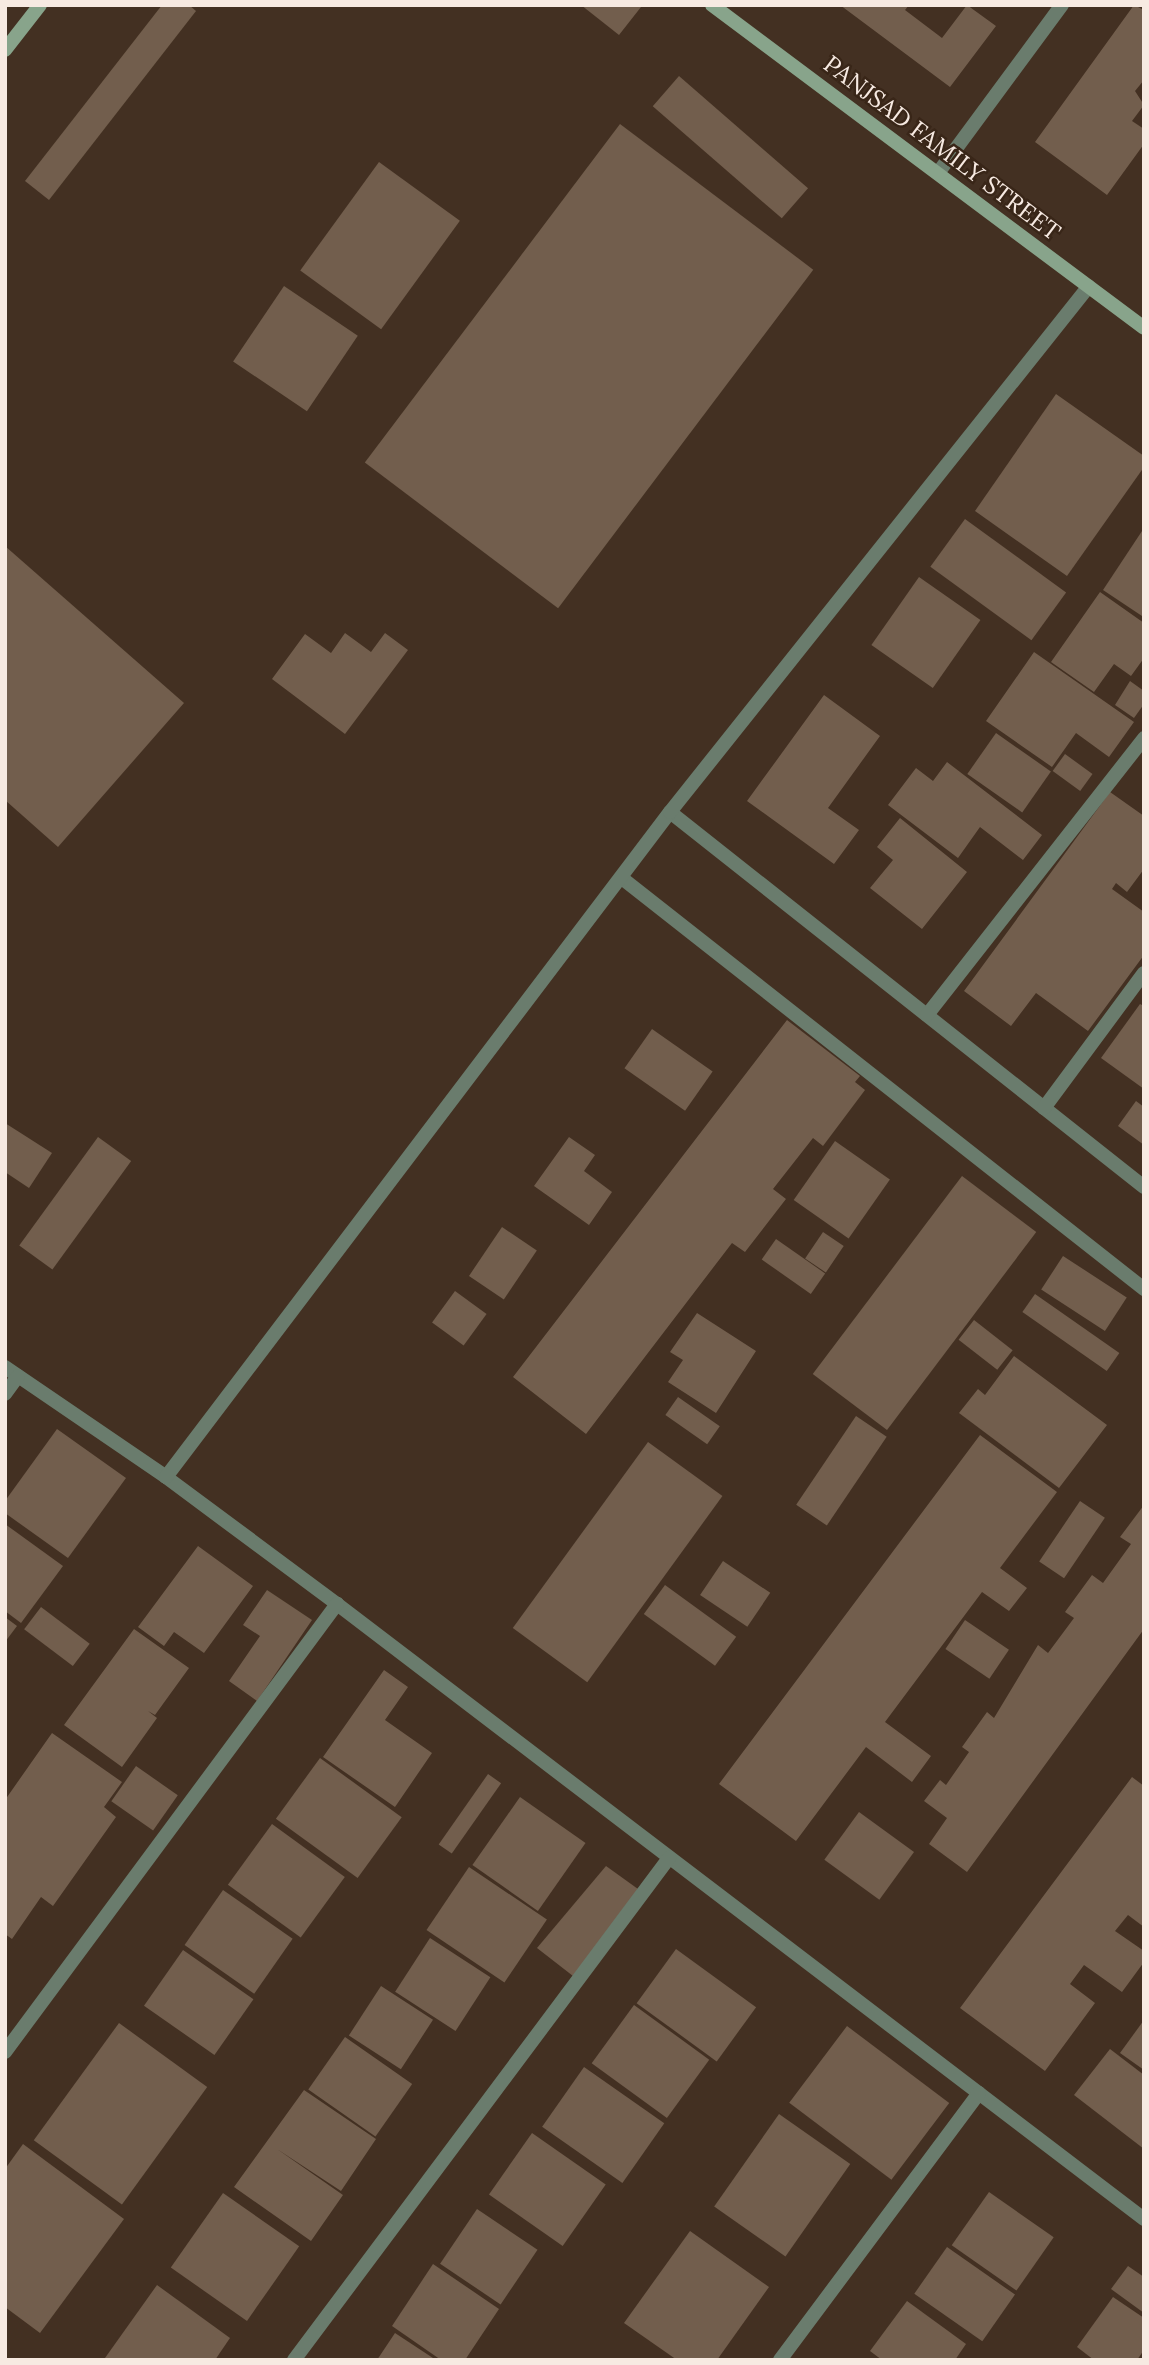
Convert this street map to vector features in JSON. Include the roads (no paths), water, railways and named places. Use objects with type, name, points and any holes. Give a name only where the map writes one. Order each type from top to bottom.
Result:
[{"type":"main road","points":[[5,50],[40,5]]},
{"type":"main road","name":"PANJSAD FAMILY STREET","points":[[712,5],[1144,328]]},
{"type":"street","points":[[938,173],[1062,5]]},
{"type":"street","points":[[166,1477],[623,879],[670,812],[1089,286]]},
{"type":"street","points":[[927,1015],[1144,738]]},
{"type":"street","points":[[670,812],[1144,1186]]},
{"type":"street","points":[[623,879],[1144,1289]]},
{"type":"street","points":[[1044,1108],[1144,973]]},
{"type":"street","points":[[5,1367],[166,1477],[337,1604],[1144,2219]]},
{"type":"street","points":[[5,1394],[18,1376]]},
{"type":"street","points":[[5,2052],[337,1604]]},
{"type":"street","points":[[294,2360],[669,1858]]},
{"type":"street","points":[[779,2360],[979,2093]]}]
